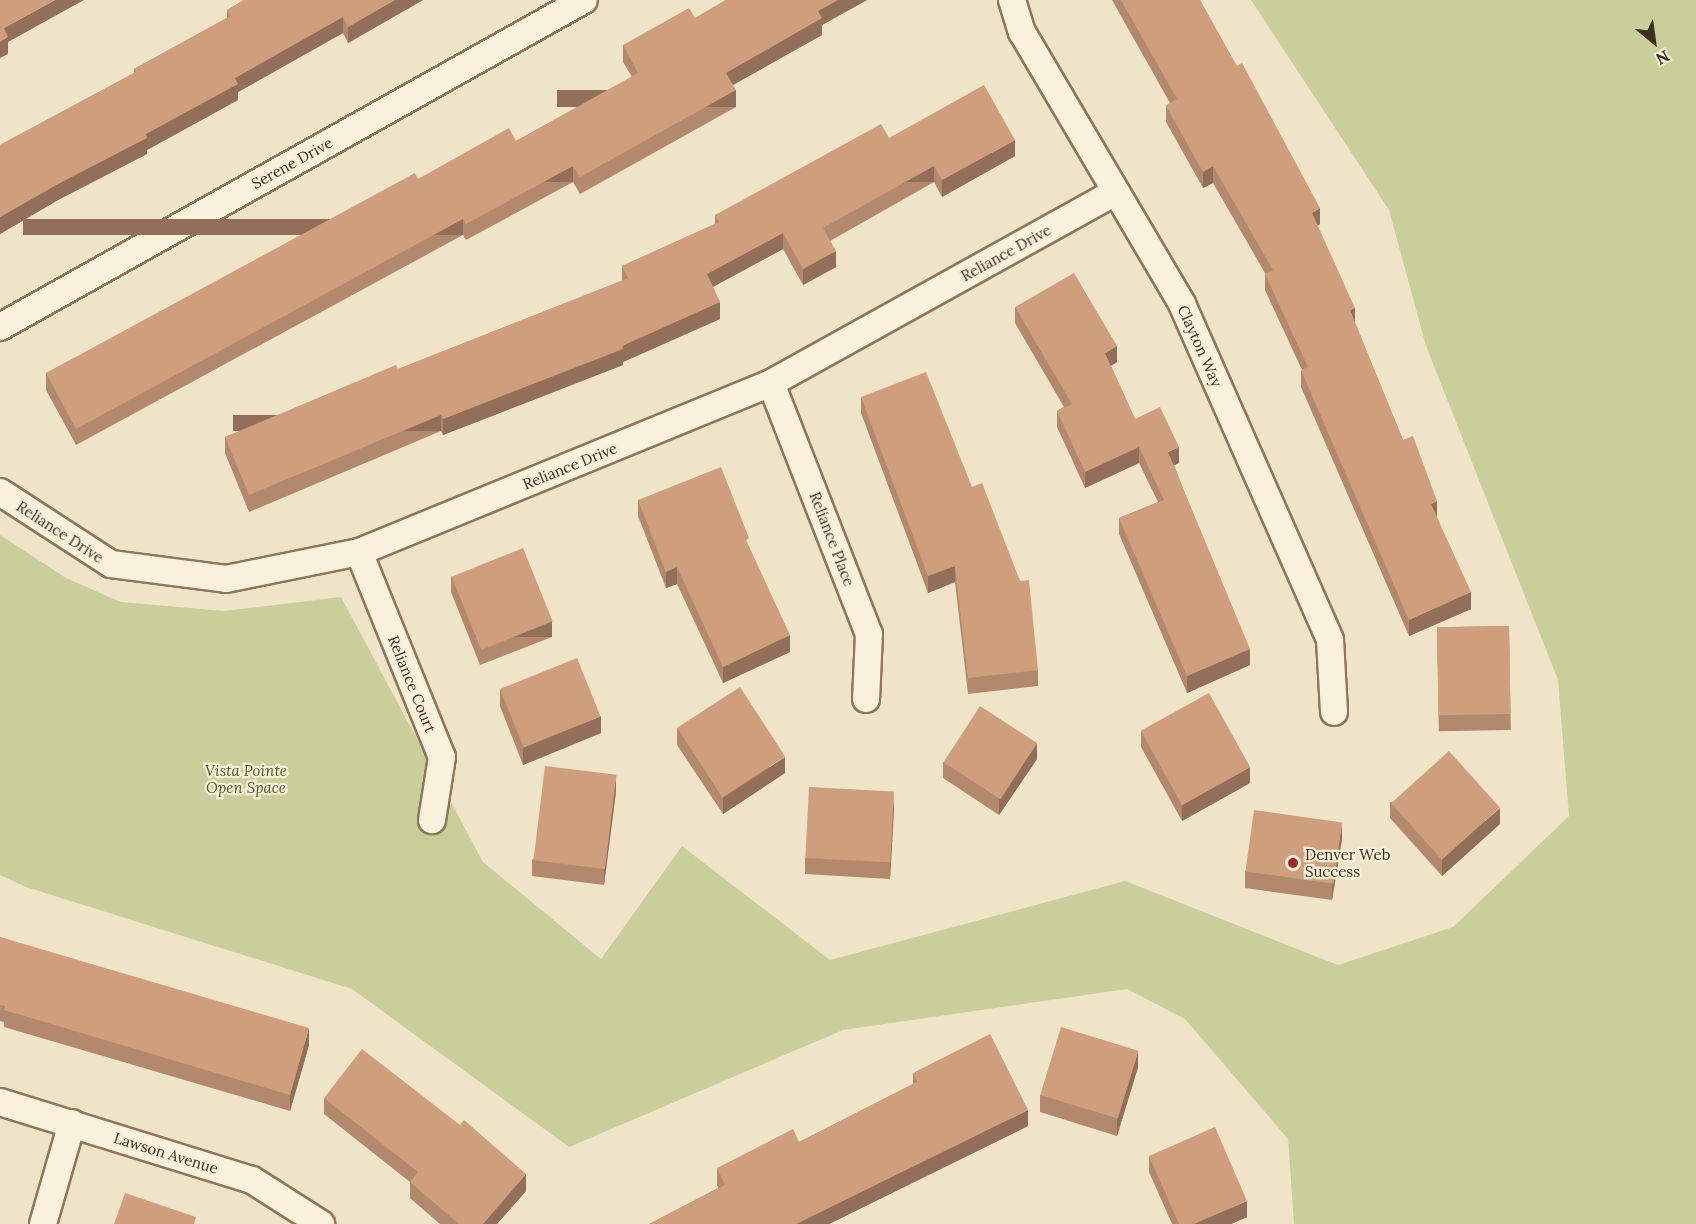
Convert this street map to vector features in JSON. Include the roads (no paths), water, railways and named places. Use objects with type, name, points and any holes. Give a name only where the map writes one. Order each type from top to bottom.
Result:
[{"type":"street","name":"Serene Drive","points":[[0,327],[584,0]]},
{"type":"street","name":"Clayton Way","points":[[1012,0],[1022,32],[1182,304],[1330,640],[1334,712]]},
{"type":"street","name":"Reliance Drive","points":[[0,492],[111,564],[226,579],[359,552],[771,383],[1116,192]]},
{"type":"street","name":"Reliance Place","points":[[771,383],[869,634],[866,699]]},
{"type":"street","name":"Reliance Court","points":[[359,552],[442,757],[432,820]]},
{"type":"street","name":"Lawson Avenue","points":[[0,1102],[252,1179],[321,1224]]},
{"type":"street","points":[[43,1224],[72,1123]]},
{"type":"place","name":"Denver Web Success","points":[[1293,863]]},
{"type":"park label","name":"Vista Pointe Open Space","points":[[246,778]]}]
